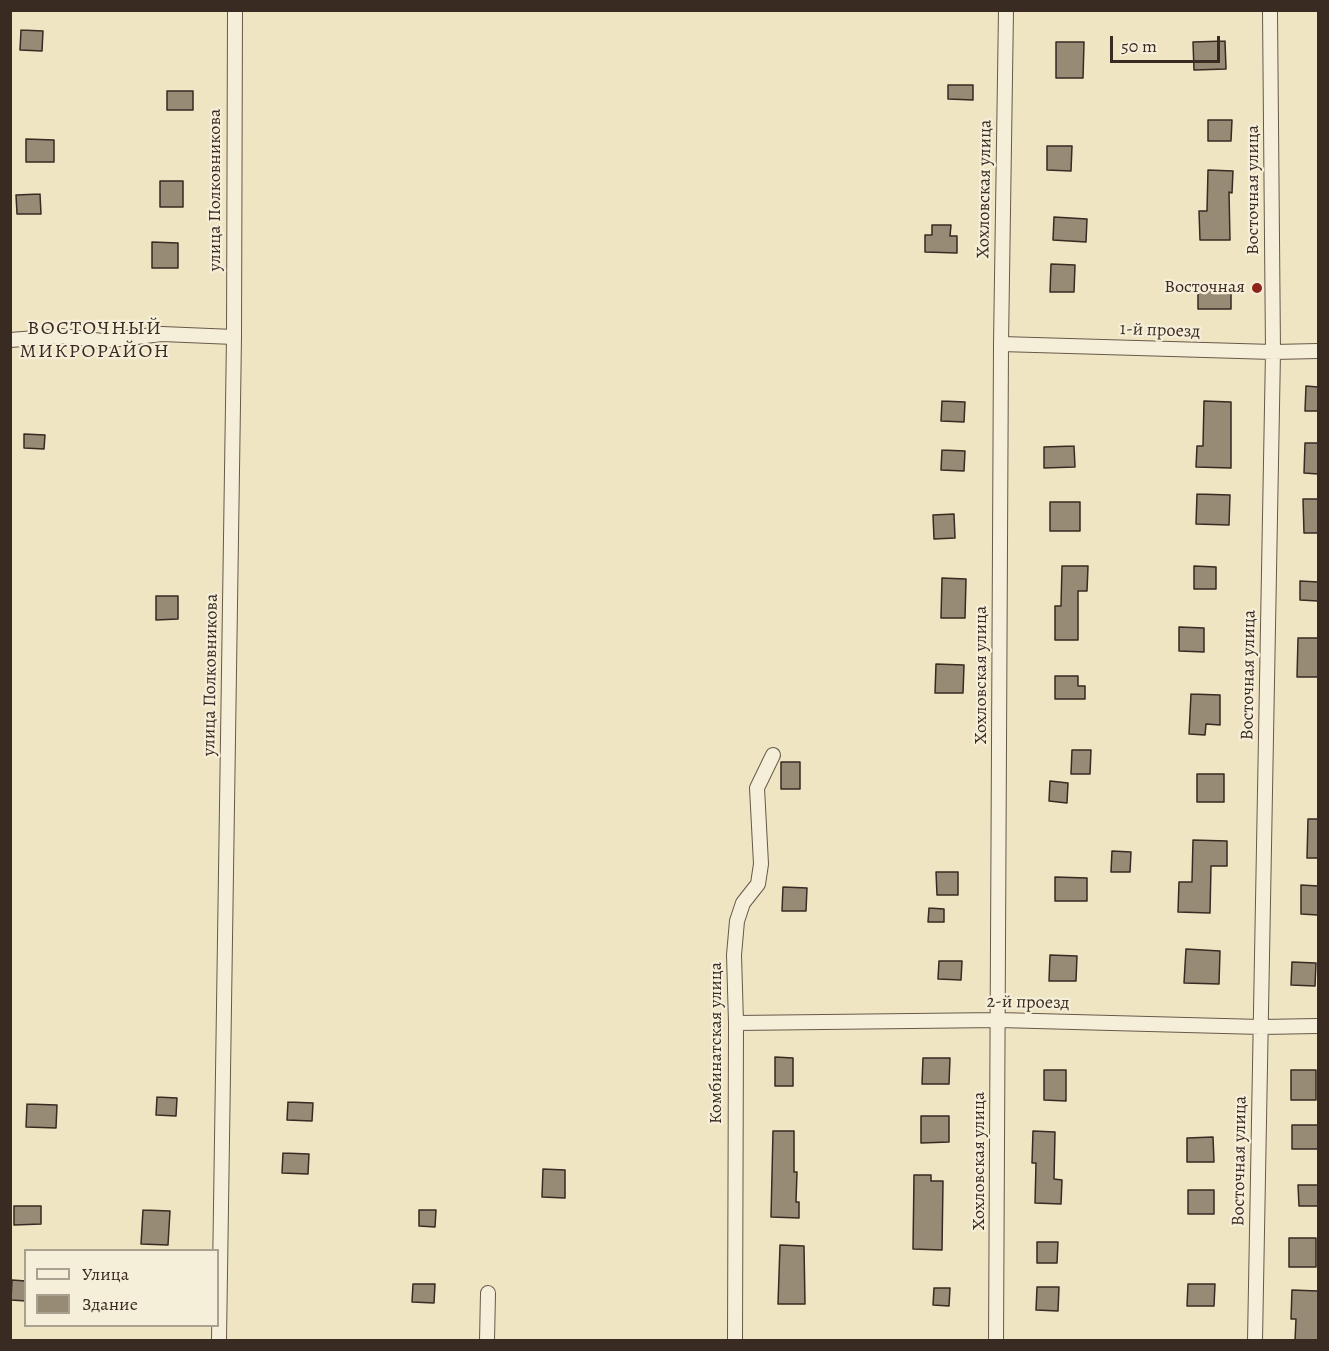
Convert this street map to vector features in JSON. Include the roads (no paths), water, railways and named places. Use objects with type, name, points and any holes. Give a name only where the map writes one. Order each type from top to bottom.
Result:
[{"type":"street","name":"улица Полковникова","points":[[219,1341],[234,337],[235,10]]},
{"type":"street","name":"Хохловская улица","points":[[996,1341],[1001,344],[1006,10]]},
{"type":"street","name":"Восточная улица","points":[[1255,1341],[1273,352],[1270,10]]},
{"type":"street","points":[[10,340],[62,336],[102,341],[162,334],[234,337]]},
{"type":"street","name":"1-й проезд","points":[[1001,344],[1273,352],[1318,351]]},
{"type":"street","name":"Комбинатская улица","points":[[735,1341],[736,1023],[734,955],[737,921],[743,903],[758,884],[761,864],[757,788],[773,755]]},
{"type":"street","name":"2-й проезд","points":[[736,1023],[999,1020],[1318,1026]]},
{"type":"street","points":[[487,1341],[488,1293]]},
{"type":"place","name":"Восточная","points":[[1257,288]]},
{"type":"district","name":"ВОСТОЧНЫЙ МИКРОРАЙОН","points":[[95,340]]}]
